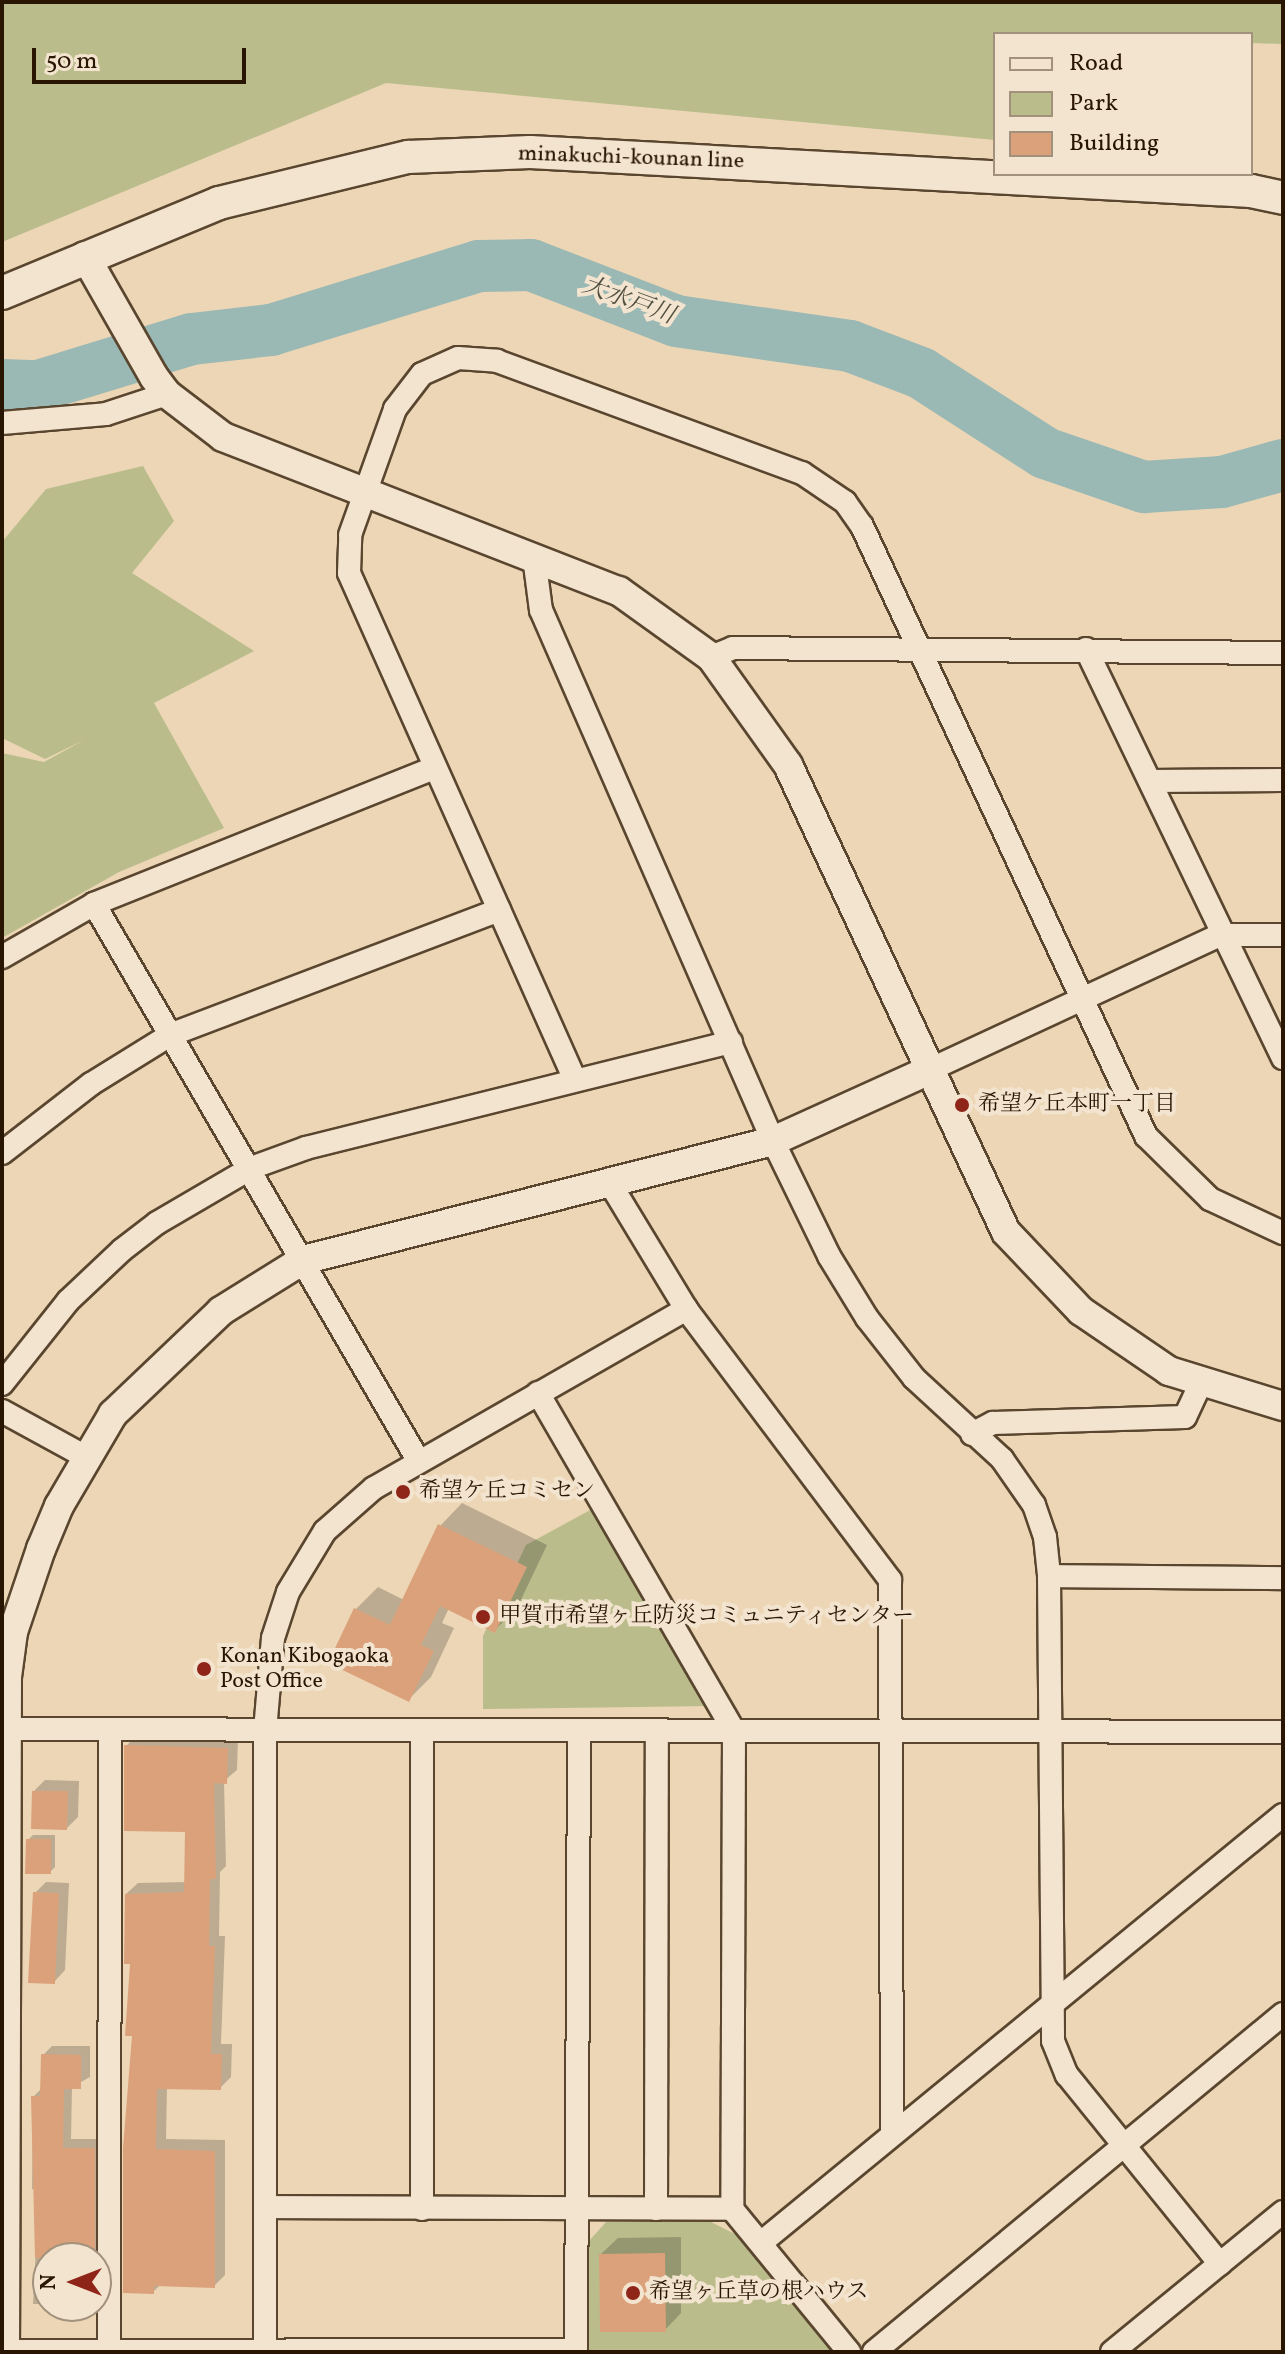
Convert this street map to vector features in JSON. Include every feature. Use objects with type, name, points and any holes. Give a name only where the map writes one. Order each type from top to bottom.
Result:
[{"type":"main road","name":"minakuchi-kounan line","points":[[2,293],[219,203],[408,157],[530,152],[993,176]]},
{"type":"main road","name":"minakuchi-kounan line","points":[[996,176],[1112,182],[1283,198]]},
{"type":"street","points":[[85,256],[127,333],[161,386],[223,437],[619,591],[711,657],[788,765],[927,1071],[1006,1232],[1081,1311],[1169,1371],[1283,1406]]},
{"type":"street","points":[[575,1080],[352,587],[350,535],[395,409],[415,381],[432,367],[458,358],[497,361],[824,485],[862,526],[1133,1115],[1164,1159],[1210,1199],[1283,1233]]},
{"type":"street","points":[[2,423],[106,414],[161,386]]},
{"type":"street","points":[[534,557],[541,610],[773,1141],[829,1256],[867,1318],[914,1378],[1002,1459],[1034,1505],[1045,1537],[1049,1576],[1049,2005],[1058,2060],[1220,2264]]},
{"type":"street","points":[[711,657],[733,648],[1283,653]]},
{"type":"street","points":[[1086,649],[1220,935],[1283,1058]]},
{"type":"street","points":[[2,957],[94,904],[434,768]]},
{"type":"street","points":[[1150,781],[1283,780]]},
{"type":"street","points":[[94,904],[251,1168],[418,1460]]},
{"type":"street","points":[[2,1153],[91,1084],[170,1035],[499,910]]},
{"type":"street","points":[[579,1731],[576,2351],[4,2351],[4,1729],[13,1632],[41,1549],[86,1457],[113,1414],[192,1336],[303,1260],[608,1180],[773,1141],[1220,935],[1283,935]]},
{"type":"street","points":[[2,1384],[68,1301],[122,1250],[157,1223],[251,1168],[306,1148],[731,1042]]},
{"type":"street","points":[[608,1180],[686,1309],[890,1580],[893,1731],[892,2134]]},
{"type":"street","points":[[265,2352],[265,1731],[273,1638],[288,1592],[311,1550],[356,1502],[418,1460],[686,1309]]},
{"type":"street","points":[[972,1434],[993,1423],[1185,1417],[1202,1381]]},
{"type":"street","points":[[538,1393],[734,1731],[732,2209],[849,2352]]},
{"type":"street","points":[[2,1411],[86,1457]]},
{"type":"street","points":[[1049,1576],[1283,1578]]},
{"type":"street","points":[[4,1729],[1283,1732]]},
{"type":"street","points":[[109,2352],[110,1730]]},
{"type":"street","points":[[656,2209],[657,1731]]},
{"type":"street","points":[[422,1732],[422,2209]]},
{"type":"street","points":[[762,2242],[1283,1815]]},
{"type":"street","points":[[874,2352],[1283,2014]]},
{"type":"street","points":[[265,2207],[732,2209]]},
{"type":"street","points":[[1112,2352],[1283,2212]]},
{"type":"green space","points":[[2,2],[1283,2],[1283,44],[1253,43],[1253,32],[993,32],[993,140],[386,83],[2,242]]},
{"type":"green space","points":[[143,466],[174,521],[132,573],[254,651],[154,703],[224,828],[119,872],[2,938],[2,753],[44,762],[84,740],[45,759],[2,738],[2,542],[46,489]]},
{"type":"green space","points":[[592,1509],[712,1706],[483,1709],[483,1636],[526,1545]]},
{"type":"green space","points":[[606,2222],[711,2222],[739,2236],[834,2352],[589,2352],[589,2241]]},
{"type":"building","name":"甲賀市希望ヶ丘防災コミュニティセンター","points":[[438,1524],[527,1567],[495,1633],[440,1606],[421,1645],[434,1651],[409,1702],[328,1663],[354,1608],[390,1625]]},
{"type":"building","points":[[124,1745],[228,1748],[227,1784],[214,1783],[216,1879],[210,1879],[209,1946],[215,1946],[211,2054],[222,2054],[221,2090],[157,2089],[156,2149],[215,2151],[215,2288],[154,2286],[154,2294],[123,2293],[123,2148],[132,2036],[125,2036],[130,1964],[124,1964],[125,1894],[184,1892],[185,1832],[124,1831]]},
{"type":"building","points":[[32,1791],[68,1791],[67,1830],[31,1829]]},
{"type":"building","points":[[26,1839],[51,1839],[51,1874],[25,1874]]},
{"type":"building","points":[[33,1892],[59,1893],[55,1984],[28,1983]]},
{"type":"building","points":[[41,2054],[81,2055],[81,2089],[64,2089],[63,2148],[95,2148],[95,2242],[35,2242],[31,2096],[40,2096]]},
{"type":"building","name":"希望ヶ丘草の根ハウス","points":[[665,2253],[666,2332],[600,2332],[599,2254]]},
{"type":"waterway","name":"大水戸川","points":[[2,385],[38,386],[192,339],[271,330],[479,266],[531,265],[676,321],[850,346],[921,373],[1045,453],[1144,487],[1222,482],[1283,465]]},
{"type":"place","name":"希望ケ丘本町一丁目","points":[[962,1105]]},
{"type":"place","name":"希望ケ丘コミセン","points":[[403,1492]]},
{"type":"place","name":"甲賀市希望ヶ丘防災コミュニティセンター","points":[[483,1617]]},
{"type":"place","name":"Konan Kibogaoka Post Office","points":[[204,1669]]},
{"type":"place","name":"希望ヶ丘草の根ハウス","points":[[633,2293]]}]
